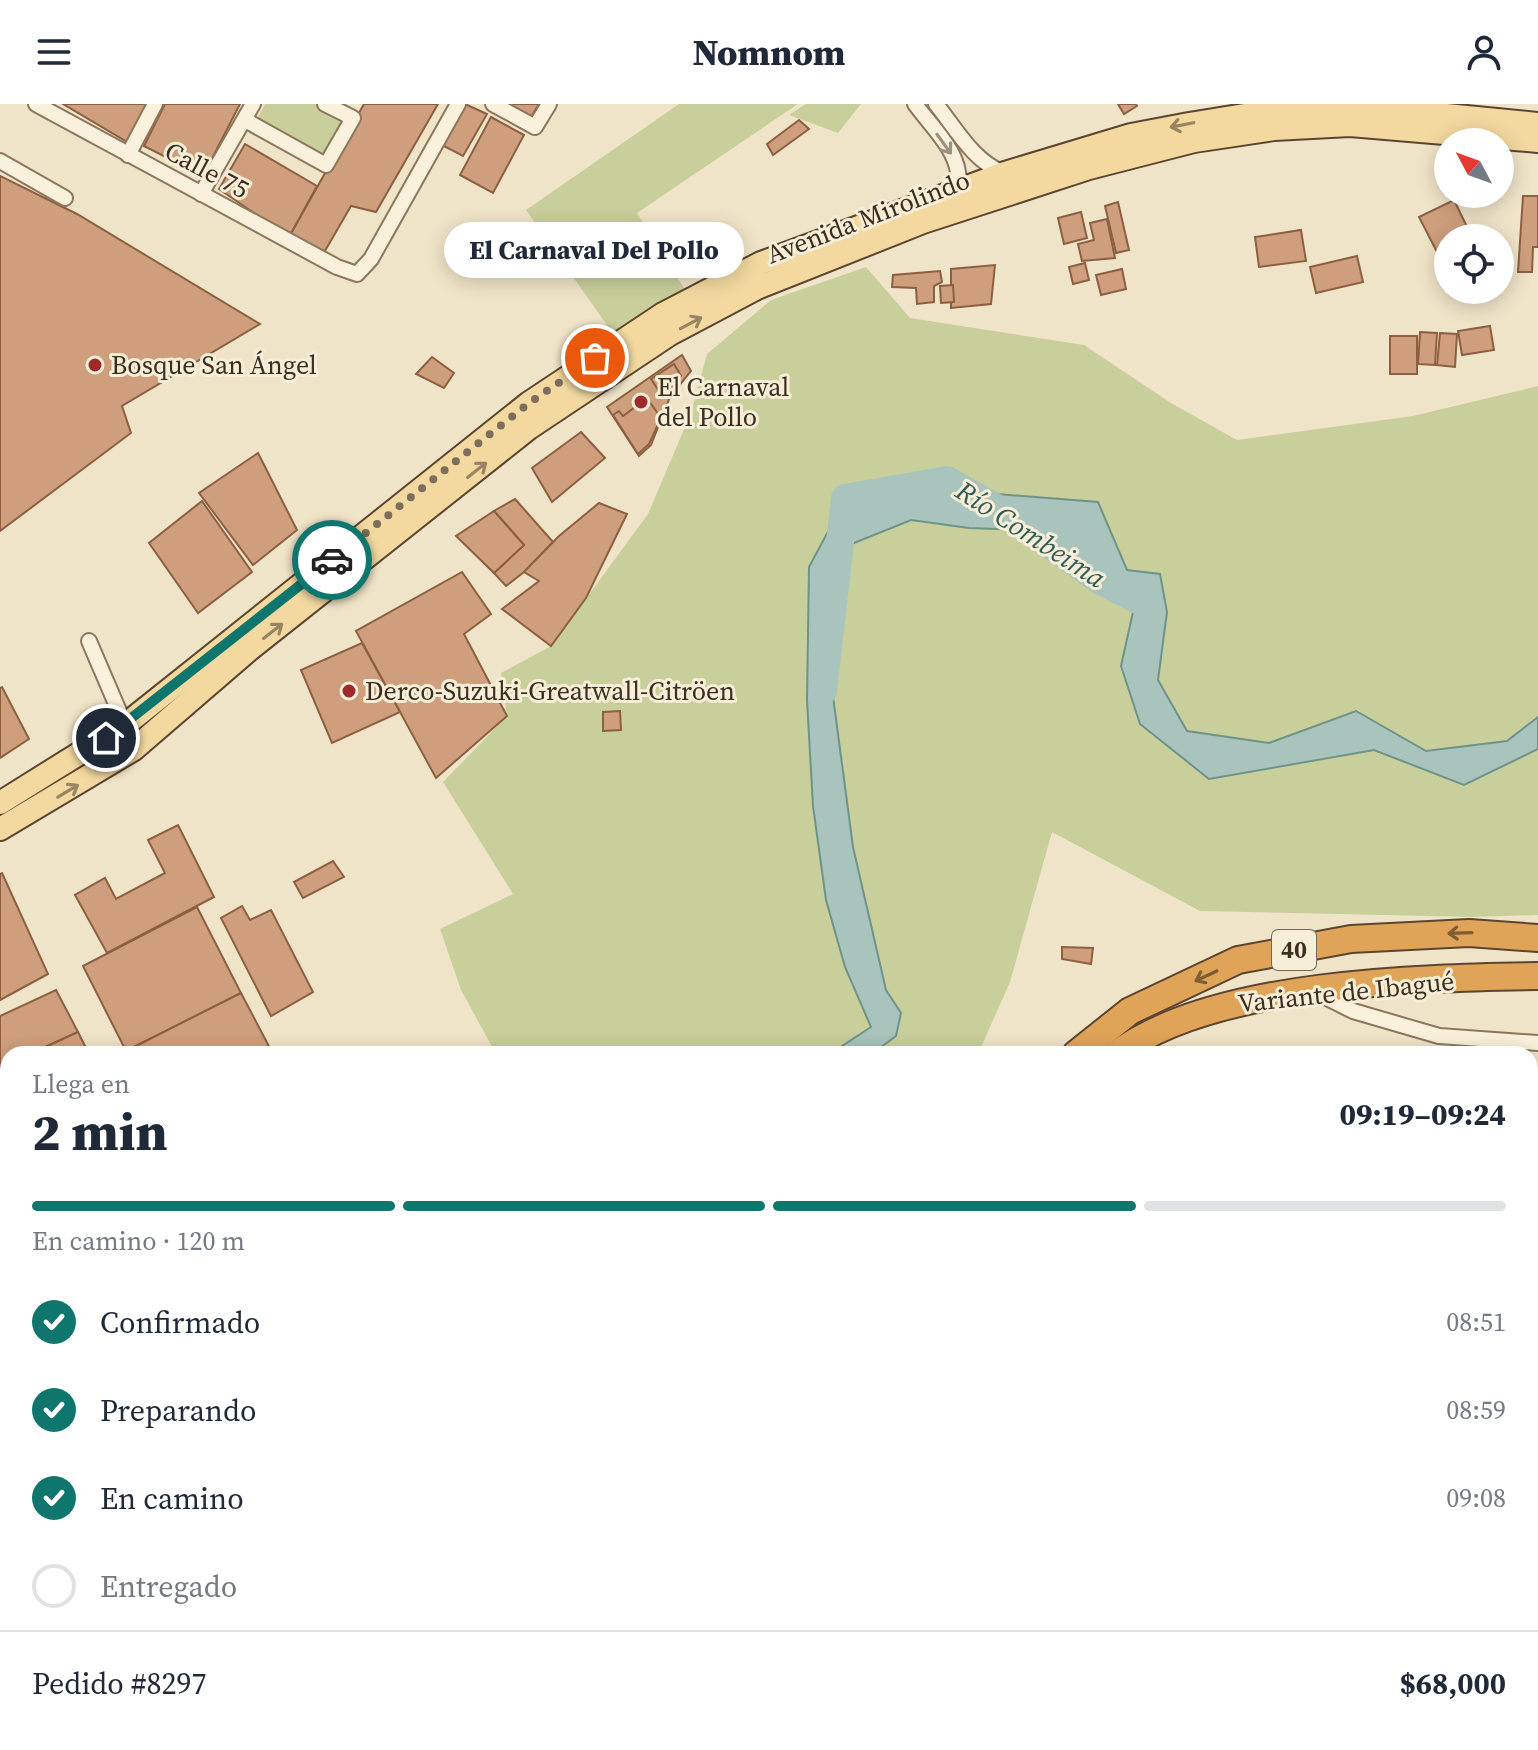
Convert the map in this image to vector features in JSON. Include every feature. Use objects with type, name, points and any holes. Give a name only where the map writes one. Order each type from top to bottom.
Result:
[{"type":"highway","name":"Variante de Ibagué","points":[[1086,1046],[1130,1011],[1238,960],[1351,939],[1469,933],[1538,938]]},
{"type":"highway","name":"Variante de Ibagué","points":[[1128,1046],[1138,1038],[1231,1003],[1312,990],[1538,976]]},
{"type":"main road","name":"Avenida Mirolindo","points":[[0,803],[125,725],[460,457],[617,343],[663,314],[761,263],[1005,173],[1131,135],[1227,117],[1312,107],[1374,106],[1538,124]]},
{"type":"main road","name":"Avenida Mirolindo","points":[[0,829],[134,749],[250,649],[529,428],[670,334],[757,288],[923,222],[1089,168],[1194,141],[1274,129],[1350,125],[1538,141]]},
{"type":"street","name":"Calle 75","points":[[36,104],[337,267],[357,274],[371,259],[458,104]]},
{"type":"street","points":[[128,155],[155,104]]},
{"type":"street","points":[[201,194],[253,104]]},
{"type":"street","points":[[245,120],[326,165],[353,118],[325,104]]},
{"type":"street","points":[[493,104],[535,127],[549,104]]},
{"type":"street","points":[[915,104],[957,161],[960,177],[957,190]]},
{"type":"street","points":[[936,104],[977,156],[990,168],[1005,173]]},
{"type":"street","points":[[0,161],[65,198]]},
{"type":"street","points":[[89,641],[125,725]]},
{"type":"street","points":[[1312,990],[1353,1011],[1439,1036],[1538,1043]]},
{"type":"green space","points":[[265,104],[319,104],[349,120],[327,159],[256,121]]},
{"type":"green space","points":[[679,104],[798,104],[637,213],[694,304],[623,348],[526,210]]},
{"type":"green space","points":[[806,104],[861,104],[838,133],[789,115]]},
{"type":"green space","points":[[866,267],[910,318],[1084,345],[1171,403],[1237,440],[1413,416],[1538,386],[1538,915],[1472,917],[1200,911],[1052,832],[1010,982],[982,1046],[492,1046],[461,990],[440,929],[513,894],[443,782],[507,716],[501,673],[551,646],[648,514],[691,413],[707,354],[771,300]]},
{"type":"water","points":[[909,474],[997,494],[1098,502],[1127,570],[1160,574],[1167,612],[1158,680],[1187,731],[1269,743],[1356,711],[1426,751],[1507,741],[1538,717],[1538,749],[1464,785],[1374,750],[1209,779],[1140,724],[1121,666],[1135,603],[1053,531],[969,528],[911,520],[849,545],[823,621],[853,847],[886,990],[901,1013],[896,1036],[883,1046],[842,1046],[871,1027],[845,967],[826,900],[813,806],[807,700],[809,567],[838,513]]},
{"type":"building","points":[[63,104],[149,104],[129,143]]},
{"type":"building","points":[[165,104],[240,104],[203,176],[144,146]]},
{"type":"building","points":[[364,104],[438,104],[376,212],[351,206],[322,256],[289,237]]},
{"type":"building","points":[[465,104],[487,114],[463,156],[442,145]]},
{"type":"building","points":[[509,104],[539,104],[531,117]]},
{"type":"building","points":[[1118,104],[1136,104],[1137,106],[1124,114]]},
{"type":"building","points":[[491,117],[524,135],[493,193],[460,175]]},
{"type":"building","points":[[799,120],[809,129],[773,155],[767,144]]},
{"type":"building","points":[[245,144],[317,186],[289,237],[219,189]]},
{"type":"building","name":"Bosque San Ángel","points":[[0,176],[77,214],[260,324],[122,406],[131,433],[0,531]]},
{"type":"building","points":[[1523,196],[1538,196],[1538,247],[1533,247],[1532,272],[1518,272]]},
{"type":"building","points":[[1118,202],[1129,250],[1116,253],[1105,206]]},
{"type":"building","points":[[1438,208],[1458,208],[1466,224],[1434,224],[1434,246],[1419,217]]},
{"type":"building","points":[[1081,212],[1087,238],[1064,244],[1058,218]]},
{"type":"building","points":[[1107,219],[1115,258],[1082,261],[1078,244],[1094,240],[1090,223]]},
{"type":"building","points":[[1301,230],[1306,261],[1259,267],[1255,237]]},
{"type":"building","points":[[1357,256],[1363,282],[1316,293],[1310,267]]},
{"type":"building","points":[[1085,263],[1089,280],[1073,284],[1069,267]]},
{"type":"building","points":[[995,265],[991,304],[951,308],[951,269]]},
{"type":"building","points":[[1122,269],[1126,289],[1101,295],[1096,275]]},
{"type":"building","points":[[940,271],[942,282],[934,286],[934,302],[917,304],[916,288],[892,287],[893,275]]},
{"type":"building","points":[[953,285],[954,302],[941,303],[940,286]]},
{"type":"building","points":[[1490,326],[1494,350],[1462,355],[1458,331]]},
{"type":"building","points":[[1420,332],[1437,333],[1435,365],[1418,364]]},
{"type":"building","points":[[1440,333],[1457,334],[1455,367],[1437,365]]},
{"type":"building","points":[[1390,336],[1417,336],[1417,374],[1390,374]]},
{"type":"building","name":"El Carnaval del Pollo","points":[[682,355],[691,371],[670,397],[651,445],[639,456],[607,407]]},
{"type":"building","points":[[432,357],[454,373],[444,388],[416,374]]},
{"type":"building","points":[[674,364],[681,376],[663,397],[651,379]]},
{"type":"building","points":[[647,398],[661,418],[649,444],[638,454],[613,415],[619,411],[623,416]]},
{"type":"building","points":[[581,432],[605,458],[552,502],[532,468]]},
{"type":"building","points":[[258,453],[297,530],[253,565],[199,493]]},
{"type":"building","points":[[515,499],[553,542],[506,586],[494,573],[524,545],[494,511]]},
{"type":"building","points":[[202,501],[252,572],[198,613],[149,543]]},
{"type":"building","points":[[599,503],[627,514],[586,598],[551,646],[502,609],[539,581],[524,572],[559,536]]},
{"type":"building","points":[[494,511],[524,545],[494,573],[456,536]]},
{"type":"building","points":[[462,572],[491,614],[464,634],[507,716],[436,778],[356,631]]},
{"type":"building","name":"Derco-Suzuki-Greatwall-Citröen","points":[[362,643],[400,712],[332,743],[301,670]]},
{"type":"building","points":[[0,688],[29,739],[0,758]]},
{"type":"building","points":[[620,711],[621,730],[603,731],[603,712]]},
{"type":"building","points":[[178,825],[214,897],[107,953],[75,895],[105,878],[116,899],[165,873],[148,840]]},
{"type":"building","points":[[333,861],[344,877],[303,898],[294,882]]},
{"type":"building","points":[[0,874],[48,974],[0,1000]]},
{"type":"building","points":[[242,906],[250,920],[271,910],[313,992],[271,1016],[221,918]]},
{"type":"building","points":[[197,907],[241,993],[136,1046],[123,1046],[83,966]]},
{"type":"building","points":[[1062,947],[1093,948],[1091,964],[1062,959]]},
{"type":"building","points":[[56,990],[78,1032],[47,1046],[0,1046],[0,1016]]},
{"type":"building","points":[[241,993],[269,1046],[136,1046]]},
{"type":"building","points":[[78,1032],[85,1046],[47,1046]]},
{"type":"waterway","name":"Río Combeima","points":[[823,691],[845,498],[947,480],[1007,514],[1101,581],[1150,606]]},
{"type":"way so far","points":[[332,560],[529,403],[595,358]]},
{"type":"place","name":"El Carnaval Del Pollo","points":[[595,358]]},
{"type":"place","name":"Bosque San Ángel","points":[[95,365]]},
{"type":"place","name":"El Carnaval del Pollo","points":[[641,402]]},
{"type":"place","name":"Derco-Suzuki-Greatwall-Citröen","points":[[349,691]]},
{"type":"route","points":[[106,738],[332,560]]}]
